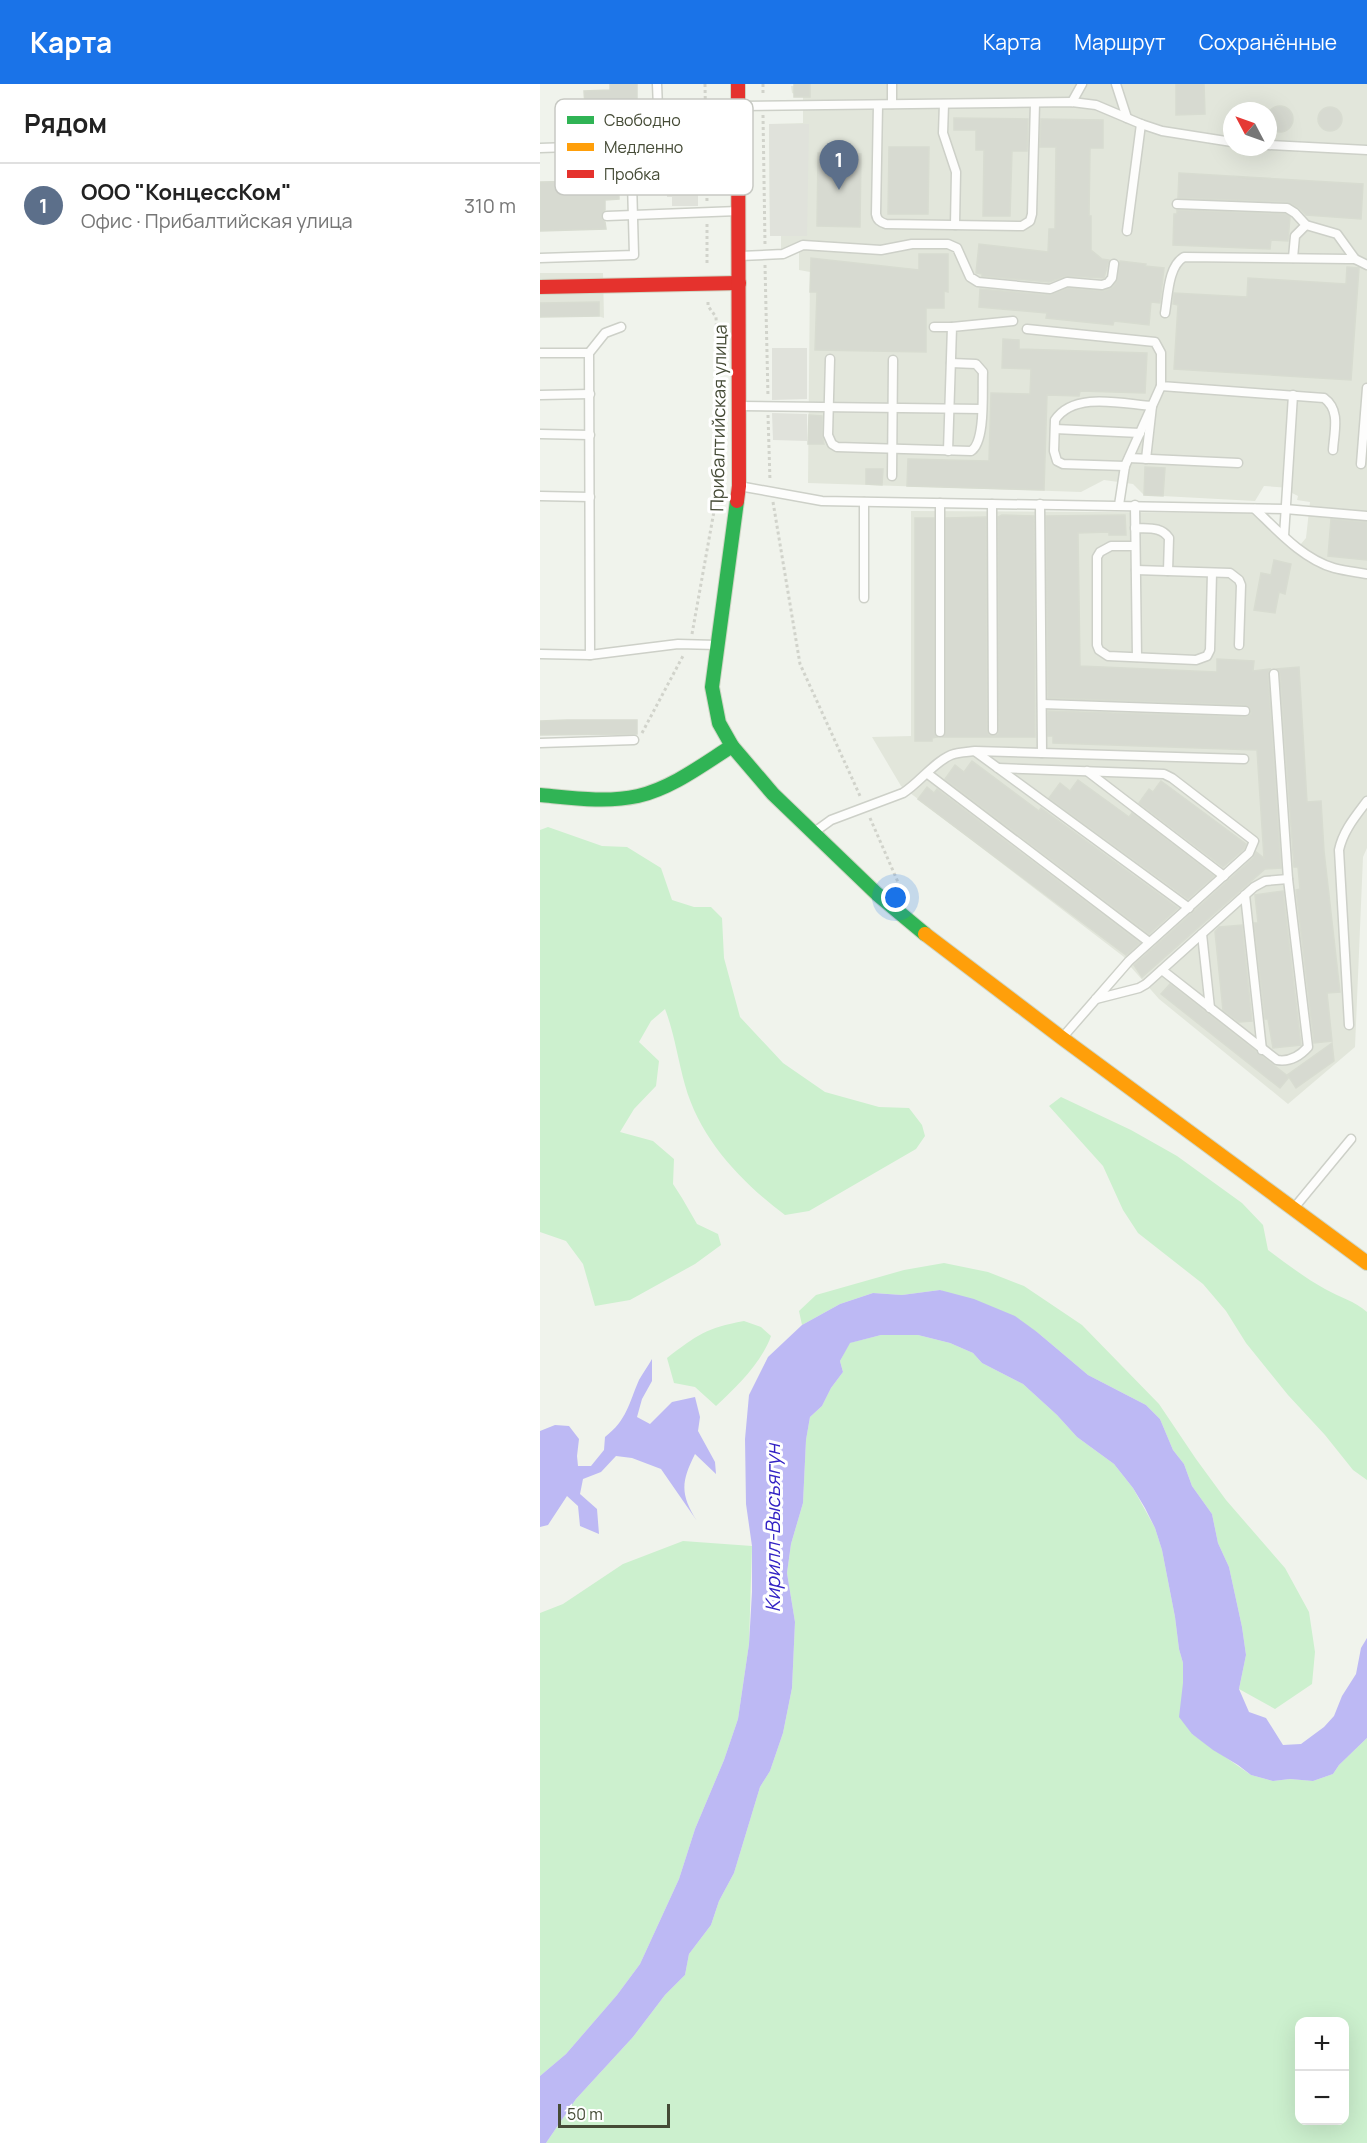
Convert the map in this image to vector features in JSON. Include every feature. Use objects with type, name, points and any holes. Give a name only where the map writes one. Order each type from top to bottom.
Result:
[{"type":"street","name":"Прибалтийская улица","points":[[738,195],[739,486],[712,687],[719,723],[732,746],[773,794],[906,919],[1062,1038],[1367,1263]]},
{"type":"street","points":[[540,287],[739,283]]},
{"type":"street","points":[[540,795],[609,799],[626,798],[650,792],[684,776],[732,746]]},
{"type":"lane","points":[[657,84],[658,99]]},
{"type":"lane","points":[[892,84],[892,104]]},
{"type":"lane","points":[[1072,102],[1082,84]]},
{"type":"lane","points":[[1116,84],[1127,118]]},
{"type":"lane","points":[[753,106],[1072,102],[1096,105],[1162,131],[1223,141]]},
{"type":"lane","points":[[878,105],[877,219],[886,224],[1022,226],[1030,221],[1032,214],[1035,103]]},
{"type":"lane","points":[[944,104],[943,133],[956,172],[955,225]]},
{"type":"lane","points":[[1127,231],[1141,124]]},
{"type":"lane","points":[[1277,145],[1367,150]]},
{"type":"lane","points":[[540,148],[555,148]]},
{"type":"lane","points":[[540,258],[634,255],[633,195]]},
{"type":"lane","points":[[1178,204],[1282,207],[1295,213],[1306,225],[1337,234],[1355,260]]},
{"type":"lane","points":[[607,216],[738,211]]},
{"type":"lane","points":[[1293,258],[1295,213]]},
{"type":"lane","points":[[1294,240],[1296,233],[1306,225]]},
{"type":"lane","points":[[739,256],[783,254],[803,245],[881,250],[912,244],[948,244],[957,248],[970,277],[978,282],[1050,289],[1067,282],[1102,285],[1108,283],[1112,278],[1114,264]]},
{"type":"lane","points":[[1165,313],[1174,267],[1184,258],[1355,260],[1367,266]]},
{"type":"lane","points":[[934,327],[1013,321]]},
{"type":"lane","points":[[590,655],[589,353],[605,333],[621,327]]},
{"type":"lane","points":[[948,451],[952,327]]},
{"type":"lane","points":[[1027,329],[1155,342],[1161,353],[1161,386],[1127,462],[1119,505]]},
{"type":"lane","points":[[540,353],[589,353]]},
{"type":"lane","points":[[830,358],[828,435],[832,444],[837,447],[971,452],[980,438],[983,372],[981,368],[970,362],[951,363]]},
{"type":"lane","points":[[892,360],[892,476]]},
{"type":"lane","points":[[1161,386],[1316,396],[1330,402],[1335,414],[1333,450]]},
{"type":"lane","points":[[1361,464],[1367,388]]},
{"type":"lane","points":[[540,395],[590,394]]},
{"type":"lane","points":[[1284,536],[1293,395]]},
{"type":"lane","points":[[1152,406],[1088,402],[1062,412],[1055,420],[1054,451],[1057,461],[1063,464],[1127,462],[1146,459],[1238,463]]},
{"type":"lane","points":[[740,406],[981,409]]},
{"type":"lane","points":[[1146,459],[1152,406]]},
{"type":"lane","points":[[1055,429],[1140,433]]},
{"type":"lane","points":[[540,434],[590,435]]},
{"type":"lane","points":[[739,486],[822,501],[1285,509],[1367,516]]},
{"type":"lane","points":[[540,496],[590,497]]},
{"type":"lane","points":[[864,502],[864,598]]},
{"type":"lane","points":[[940,504],[940,732]]},
{"type":"lane","points":[[992,504],[993,730]]},
{"type":"lane","points":[[1040,504],[1042,753]]},
{"type":"lane","points":[[1135,505],[1137,657]]},
{"type":"lane","points":[[1255,509],[1303,551],[1326,565],[1367,574]]},
{"type":"lane","points":[[1135,528],[1158,529],[1166,534],[1169,538],[1168,571]]},
{"type":"lane","points":[[1135,546],[1111,546],[1100,552],[1098,557],[1097,645],[1099,650],[1108,656],[1196,660],[1207,656],[1210,650],[1212,573]]},
{"type":"lane","points":[[1136,570],[1230,573],[1239,579],[1241,585],[1239,645]]},
{"type":"lane","points":[[540,654],[590,655],[689,644],[718,645]]},
{"type":"lane","points":[[1162,970],[1277,1060],[1288,1061],[1304,1052],[1308,1047],[1288,879],[1274,674]]},
{"type":"lane","points":[[1042,704],[1245,711]]},
{"type":"lane","points":[[540,743],[634,740]]},
{"type":"lane","points":[[975,751],[1189,908]]},
{"type":"lane","points":[[813,833],[831,820],[903,793],[953,754],[975,751],[1244,759]]},
{"type":"lane","points":[[998,768],[1164,774],[1181,784],[1254,841],[1250,854],[1149,942],[1062,1038]]},
{"type":"lane","points":[[1087,771],[1224,876]]},
{"type":"lane","points":[[928,774],[1149,942]]},
{"type":"lane","points":[[1349,1025],[1339,850],[1341,839],[1348,826],[1367,801]]},
{"type":"lane","points":[[1095,999],[1139,988],[1254,887],[1265,881],[1288,879]]},
{"type":"lane","points":[[1245,895],[1262,1050]]},
{"type":"lane","points":[[1202,934],[1210,1008]]},
{"type":"lane","points":[[1294,1208],[1351,1139]]},
{"type":"path","points":[[705,84],[705,99]]},
{"type":"path","points":[[634,740],[642,733],[689,644],[695,626],[716,500],[717,340],[716,317],[708,306],[706,195]]},
{"type":"path","points":[[740,340],[767,339]]},
{"type":"shaded area","points":[[794,84],[1367,84],[1367,848],[1363,857],[1355,1047],[1288,1104],[1159,999],[1124,957],[901,786],[872,737],[911,736],[911,511],[1254,513],[1295,551],[1306,538],[1310,502],[1297,500],[1298,496],[1290,492],[1290,488],[1264,486],[1255,501],[1144,495],[1133,484],[1104,480],[1081,492],[808,483],[810,272],[799,270],[799,250],[781,249],[781,236],[770,236],[769,124],[803,123],[803,97],[792,93],[791,86]]},
{"type":"shaded area","points":[[769,124],[809,124],[807,236],[770,236]]},
{"type":"shaded area","points":[[667,195],[698,195],[698,206],[672,206],[672,197],[667,197]]},
{"type":"shaded area","points":[[540,273],[603,273],[604,318],[598,316],[540,317]]},
{"type":"shaded area","points":[[772,348],[807,348],[807,399],[772,400]]},
{"type":"shaded area","points":[[772,413],[807,414],[807,441],[773,440]]},
{"type":"green space","points":[[548,827],[602,846],[627,847],[661,868],[672,900],[694,907],[711,907],[722,918],[724,958],[740,1017],[783,1063],[825,1092],[879,1107],[909,1108],[922,1125],[925,1136],[916,1149],[809,1211],[785,1215],[738,1174],[724,1158],[701,1123],[685,1085],[665,1009],[651,1021],[639,1042],[659,1061],[656,1086],[634,1109],[620,1132],[653,1141],[674,1159],[673,1184],[697,1224],[718,1234],[721,1245],[695,1264],[630,1300],[595,1306],[583,1264],[566,1241],[540,1232],[540,830]]},
{"type":"green space","points":[[1061,1097],[1131,1130],[1177,1156],[1242,1203],[1263,1225],[1268,1250],[1310,1280],[1367,1312],[1367,1480],[1353,1470],[1288,1395],[1246,1343],[1226,1311],[1203,1284],[1138,1233],[1123,1210],[1103,1166],[1049,1106]]},
{"type":"green space","points":[[944,1263],[988,1272],[1024,1286],[1082,1325],[1159,1404],[1226,1500],[1285,1568],[1309,1612],[1315,1652],[1312,1684],[1275,1709],[1239,1689],[1246,1655],[1242,1627],[1229,1567],[1218,1543],[1212,1514],[1192,1486],[1184,1464],[1173,1450],[1160,1419],[1146,1405],[1088,1375],[1037,1332],[940,1290],[902,1295],[873,1293],[840,1304],[802,1325],[799,1311],[816,1295],[904,1270]]},
{"type":"green space","points":[[744,1321],[761,1327],[771,1336],[755,1365],[716,1406],[695,1387],[674,1383],[667,1358],[702,1334],[720,1326]]},
{"type":"green space","points":[[881,1335],[918,1335],[950,1343],[973,1353],[982,1363],[1023,1384],[1077,1437],[1114,1464],[1133,1488],[1155,1528],[1162,1550],[1183,1663],[1183,1683],[1192,1734],[1251,1775],[1273,1781],[1290,1779],[1313,1781],[1333,1774],[1339,1765],[1367,1738],[1367,2143],[546,2143],[576,2099],[633,2037],[665,1995],[685,1975],[689,1954],[711,1925],[719,1901],[734,1873],[760,1787],[770,1771],[783,1733],[792,1688],[795,1622],[787,1573],[791,1544],[803,1503],[806,1440],[810,1417],[822,1406],[831,1388],[843,1372],[840,1361],[849,1343]]},
{"type":"green space","points":[[683,1541],[752,1546],[749,1644],[738,1719],[724,1760],[695,1829],[679,1879],[640,1964],[617,1995],[566,2054],[540,2076],[540,1613],[563,1604],[623,1564]]},
{"type":"water","name":"Кирилл-Высъягун","points":[[940,1290],[974,1299],[1015,1316],[1088,1375],[1146,1405],[1160,1419],[1173,1450],[1184,1464],[1192,1486],[1212,1514],[1218,1543],[1229,1567],[1246,1655],[1239,1689],[1249,1712],[1266,1718],[1283,1745],[1301,1744],[1324,1727],[1334,1716],[1342,1696],[1356,1674],[1361,1648],[1367,1638],[1367,1738],[1339,1765],[1333,1774],[1313,1781],[1290,1779],[1273,1781],[1251,1775],[1192,1734],[1179,1717],[1183,1663],[1162,1550],[1145,1508],[1114,1464],[1077,1437],[1023,1384],[982,1363],[973,1353],[950,1343],[918,1335],[881,1335],[850,1343],[840,1361],[843,1372],[831,1388],[822,1406],[810,1417],[806,1440],[803,1503],[791,1544],[787,1573],[795,1622],[792,1688],[783,1733],[770,1771],[760,1787],[734,1873],[719,1901],[711,1925],[689,1954],[685,1975],[665,1995],[633,2037],[576,2099],[546,2143],[540,2143],[540,2076],[566,2054],[617,1995],[640,1964],[679,1879],[695,1829],[724,1760],[738,1719],[749,1644],[752,1592],[752,1546],[746,1504],[745,1439],[749,1395],[768,1357],[802,1325],[840,1304],[873,1293],[902,1295]]},
{"type":"water","points":[[652,1359],[652,1381],[642,1399],[637,1417],[650,1424],[672,1402],[695,1397],[700,1417],[698,1431],[715,1462],[716,1474],[695,1454],[687,1472],[685,1495],[697,1521],[661,1469],[632,1458],[616,1456],[601,1472],[583,1479],[580,1494],[597,1509],[599,1534],[580,1526],[578,1506],[567,1496],[548,1525],[540,1527],[540,1431],[555,1425],[569,1426],[579,1439],[578,1466],[591,1466],[604,1450],[605,1437],[623,1418],[639,1380]]},
{"type":"building","points":[[610,84],[637,84],[637,99],[585,99],[584,91],[610,90]]},
{"type":"building","points":[[794,84],[810,84],[810,97],[794,97]]},
{"type":"building","points":[[1176,84],[1204,84],[1205,114],[1176,115]]},
{"type":"building","points":[[1277,107],[1285,107],[1292,114],[1292,124],[1289,128],[1277,131]]},
{"type":"building","points":[[1330,107],[1338,111],[1342,119],[1338,127],[1330,131],[1322,127],[1318,119],[1322,111]]},
{"type":"building","points":[[954,118],[1028,119],[1027,151],[1012,151],[1010,216],[983,216],[984,150],[976,150],[976,130],[954,130]]},
{"type":"building","points":[[1041,119],[1103,120],[1103,148],[1090,148],[1089,216],[1091,216],[1091,250],[1102,259],[1109,260],[1104,278],[1067,276],[1049,282],[982,276],[976,273],[979,244],[1048,252],[1049,229],[1055,229],[1056,147],[1040,147]]},
{"type":"building","points":[[889,147],[929,147],[928,214],[888,214]]},
{"type":"building","points":[[818,153],[861,154],[860,227],[817,226]]},
{"type":"building","points":[[1179,173],[1363,184],[1361,219],[1306,215],[1299,208],[1287,202],[1178,198]]},
{"type":"building","points":[[540,182],[555,182],[555,195],[619,195],[619,199],[605,200],[605,210],[601,216],[606,229],[540,231]]},
{"type":"building","points":[[1177,210],[1285,214],[1290,217],[1288,241],[1271,240],[1270,249],[1173,245],[1174,214],[1177,214]]},
{"type":"building","points":[[919,254],[948,254],[948,292],[944,291],[944,308],[926,308],[926,352],[815,350],[817,292],[810,292],[811,258],[919,270]]},
{"type":"building","points":[[1120,261],[1164,268],[1160,303],[1151,302],[1149,325],[1114,321],[1113,325],[1046,318],[1047,313],[979,307],[980,289],[1049,295],[1068,288],[1104,291],[1113,287],[1117,281]]},
{"type":"building","points":[[1347,267],[1359,268],[1351,380],[1174,369],[1178,305],[1173,304],[1174,293],[1247,297],[1248,278],[1346,284]]},
{"type":"building","points":[[599,302],[599,316],[540,317],[540,303]]},
{"type":"building","points":[[1003,339],[1019,340],[1019,349],[1147,353],[1145,393],[1080,391],[1079,396],[1047,395],[1044,490],[907,486],[908,459],[989,461],[991,393],[1030,394],[1031,369],[1002,368]]},
{"type":"building","points":[[809,415],[822,416],[824,444],[808,444]]},
{"type":"building","points":[[1145,467],[1165,468],[1163,496],[1144,495]]},
{"type":"building","points":[[866,469],[883,469],[882,485],[866,484]]},
{"type":"building","points":[[1002,515],[1034,516],[1035,737],[943,737],[946,732],[946,518],[986,517],[987,730],[989,735],[994,736],[999,730],[998,517]]},
{"type":"building","points":[[1125,515],[1126,535],[1109,535],[1109,532],[1078,533],[1080,666],[1217,672],[1217,659],[1254,661],[1253,671],[1270,669],[1268,674],[1281,868],[1265,869],[1142,977],[1134,965],[1253,858],[1256,852],[1264,858],[1257,750],[1053,743],[1053,736],[1048,736],[1048,711],[1245,717],[1251,714],[1250,708],[1245,705],[1048,698],[1046,516]]},
{"type":"building","points":[[915,518],[934,518],[934,732],[937,737],[932,738],[932,741],[915,741]]},
{"type":"building","points":[[1331,519],[1367,522],[1367,560],[1328,556]]},
{"type":"building","points":[[1274,560],[1291,564],[1285,594],[1279,592],[1275,613],[1254,610],[1261,573],[1271,575]]},
{"type":"building","points":[[1299,667],[1307,802],[1321,801],[1324,851],[1340,992],[1327,993],[1332,1041],[1314,1043],[1296,890],[1300,889],[1298,867],[1294,867],[1280,674],[1277,669]]},
{"type":"building","points":[[637,720],[637,734],[540,735],[540,721]]},
{"type":"building","points":[[972,761],[1039,811],[1041,808],[1178,908],[1149,934],[945,779],[955,765],[964,772]]},
{"type":"building","points":[[1078,780],[1129,817],[1132,813],[1214,876],[1188,899],[1049,798],[1060,783],[1070,791]]},
{"type":"building","points":[[1161,781],[1246,844],[1244,849],[1223,867],[1139,803],[1149,789],[1153,792]]},
{"type":"building","points":[[927,787],[934,793],[937,789],[1140,943],[1126,955],[918,799]]},
{"type":"building","points":[[1283,891],[1301,1045],[1273,1048],[1268,1019],[1265,1019],[1254,923],[1258,923],[1255,895]]},
{"type":"building","points":[[1242,925],[1252,1021],[1239,1022],[1223,1010],[1215,932],[1219,927]]},
{"type":"building","points":[[1170,984],[1289,1077],[1280,1088],[1161,994]]},
{"type":"building","points":[[1332,1043],[1334,1061],[1296,1088],[1287,1075]]},
{"type":"traffic: fast","points":[[737,501],[712,687],[719,723],[732,746],[773,794],[877,894],[925,934]]},
{"type":"traffic: fast","points":[[540,795],[601,800],[638,796],[675,782],[732,746]]},
{"type":"traffic: slow","points":[[925,934],[1367,1263]]},
{"type":"traffic: jam","points":[[738,84],[738,99]]},
{"type":"traffic: jam","points":[[737,501],[739,486],[738,195]]},
{"type":"traffic: jam","points":[[540,287],[739,283]]},
{"type":"place","name":"ООО \"КонцессКом\"","points":[[839,190]]}]
